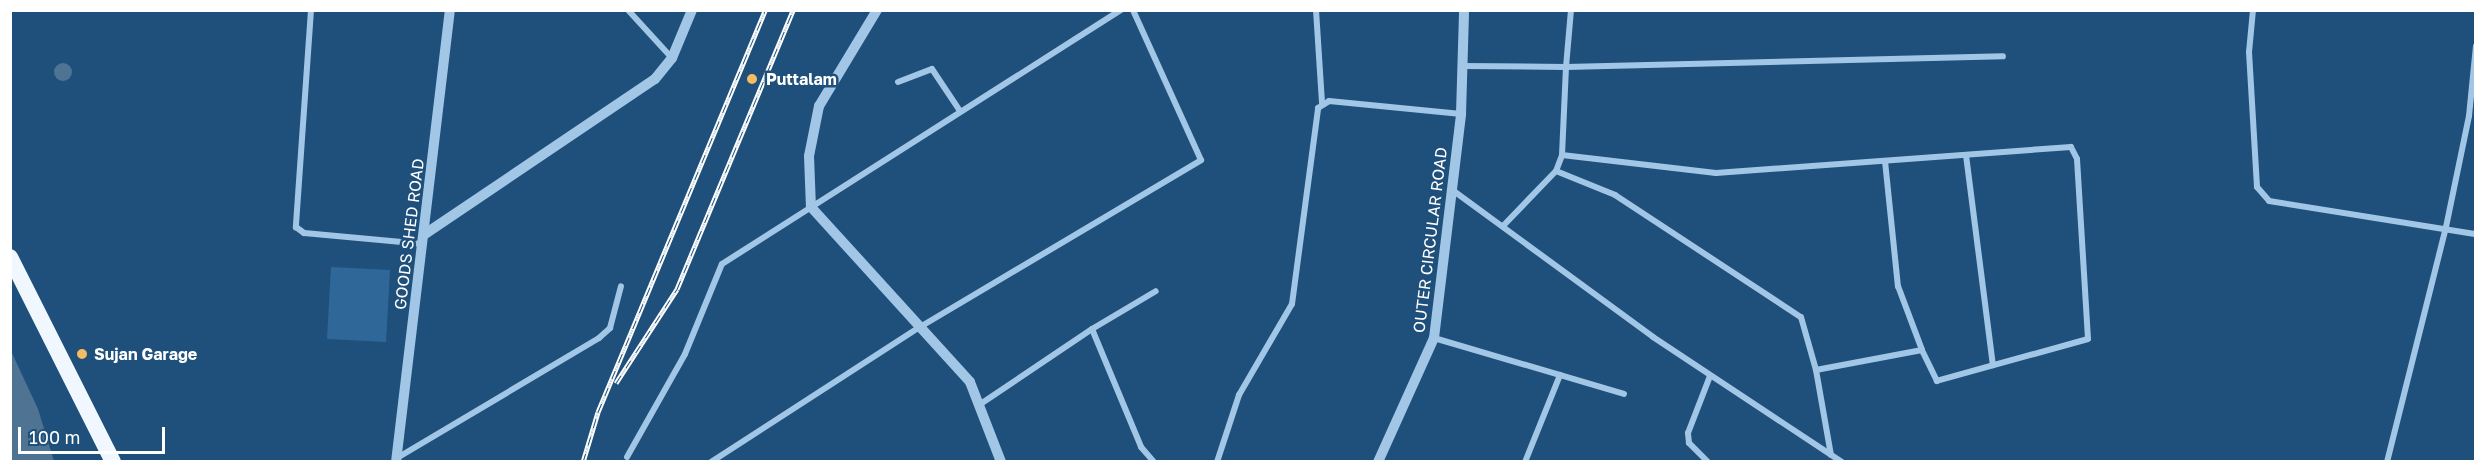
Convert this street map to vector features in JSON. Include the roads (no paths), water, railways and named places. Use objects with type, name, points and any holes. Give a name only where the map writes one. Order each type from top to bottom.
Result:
[{"type":"highway","points":[[10,257],[114,462]]},
{"type":"street","points":[[311,10],[296,227],[304,233],[424,239],[655,79],[672,58],[692,10]]},
{"type":"street","name":"GOODS SHED ROAD","points":[[396,460],[450,10]]},
{"type":"street","points":[[628,10],[672,58]]},
{"type":"street","points":[[877,10],[819,106],[809,156],[811,207],[920,327],[982,403],[1001,462]]},
{"type":"street","points":[[627,457],[685,354],[722,264],[1121,10]]},
{"type":"street","points":[[711,462],[920,327],[1201,160],[1133,10]]},
{"type":"street","points":[[1217,462],[1239,395],[1292,304],[1322,103],[1316,10]]},
{"type":"street","name":"OUTER CIRCULAR ROAD","points":[[1378,462],[1434,338],[1461,114],[1464,10]]},
{"type":"street","points":[[1503,226],[1556,171],[1562,155],[1571,10]]},
{"type":"street","points":[[2253,10],[2249,52],[2257,186],[2269,201],[2446,227],[2475,234]]},
{"type":"street","points":[[2387,462],[2446,227],[2469,116],[2475,46]]},
{"type":"street","points":[[1461,66],[1566,67],[2003,56]]},
{"type":"street","points":[[898,82],[932,69],[960,111]]},
{"type":"street","points":[[1322,103],[1461,114]]},
{"type":"street","points":[[1562,155],[1716,172],[2071,147],[2077,159],[2088,339],[1937,381],[1922,350],[1898,286],[1885,161]]},
{"type":"street","points":[[1966,155],[1993,365]]},
{"type":"street","points":[[1556,171],[1615,195],[1801,317],[1816,370],[1831,455]]},
{"type":"street","points":[[1451,189],[1710,376],[1842,462]]},
{"type":"street","points":[[396,460],[599,338],[610,328],[621,286]]},
{"type":"street","points":[[982,403],[1092,329],[1156,291]]},
{"type":"street","points":[[1092,329],[1141,447],[1154,462]]},
{"type":"street","points":[[1434,338],[1624,394]]},
{"type":"street","points":[[1816,370],[1922,350]]},
{"type":"street","points":[[1525,462],[1560,375]]},
{"type":"street","points":[[1708,462],[1689,443],[1688,433],[1710,376]]},
{"type":"railway","points":[[583,462],[598,412],[765,10]]},
{"type":"railway","points":[[616,383],[677,289],[793,10]]},
{"type":"place","name":"Puttalam","points":[[752,79]]},
{"type":"place","name":"Sujan Garage","points":[[82,354]]}]
